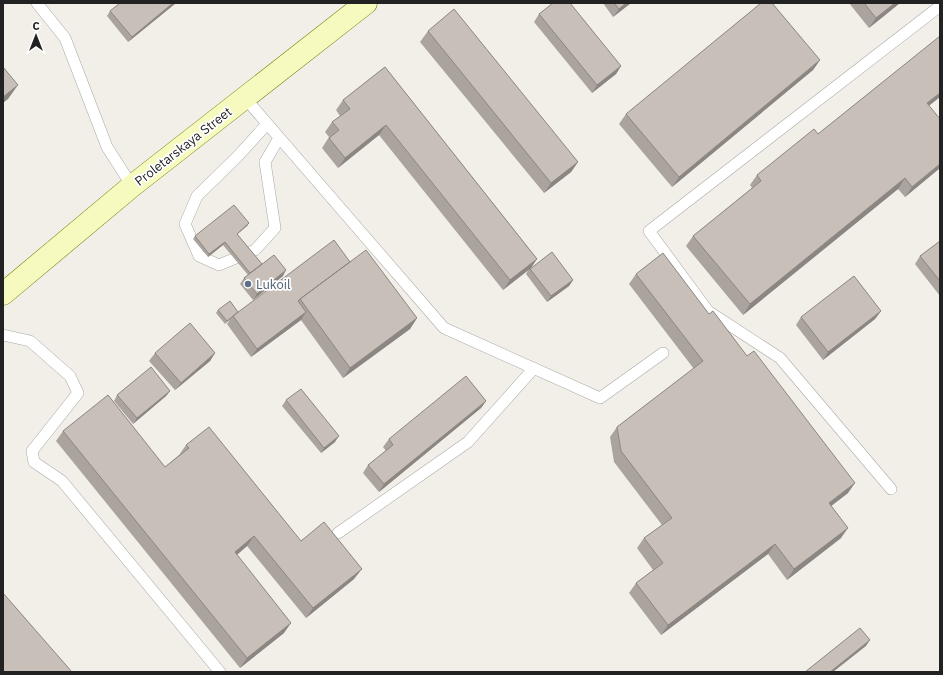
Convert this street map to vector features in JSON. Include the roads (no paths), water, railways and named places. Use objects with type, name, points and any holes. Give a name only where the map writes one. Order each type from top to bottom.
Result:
[{"type":"street","name":"Proletarskaya Street","points":[[3,294],[132,186],[366,3]]},
{"type":"lane","points":[[37,3],[65,38],[107,147],[132,186]]},
{"type":"lane","points":[[891,489],[780,358],[708,311],[649,231],[940,6]]},
{"type":"lane","points":[[245,98],[444,328],[600,398],[663,353]]},
{"type":"lane","points":[[267,124],[237,157],[197,196],[185,224],[200,256],[219,265],[255,250],[275,228],[265,162],[280,138]]},
{"type":"lane","points":[[3,335],[30,341],[70,376],[78,393],[32,451],[34,462],[62,481],[220,672]]},
{"type":"lane","points":[[338,533],[468,442],[534,368]]},
{"type":"place","name":"Lukoil","points":[[248,284]]}]
